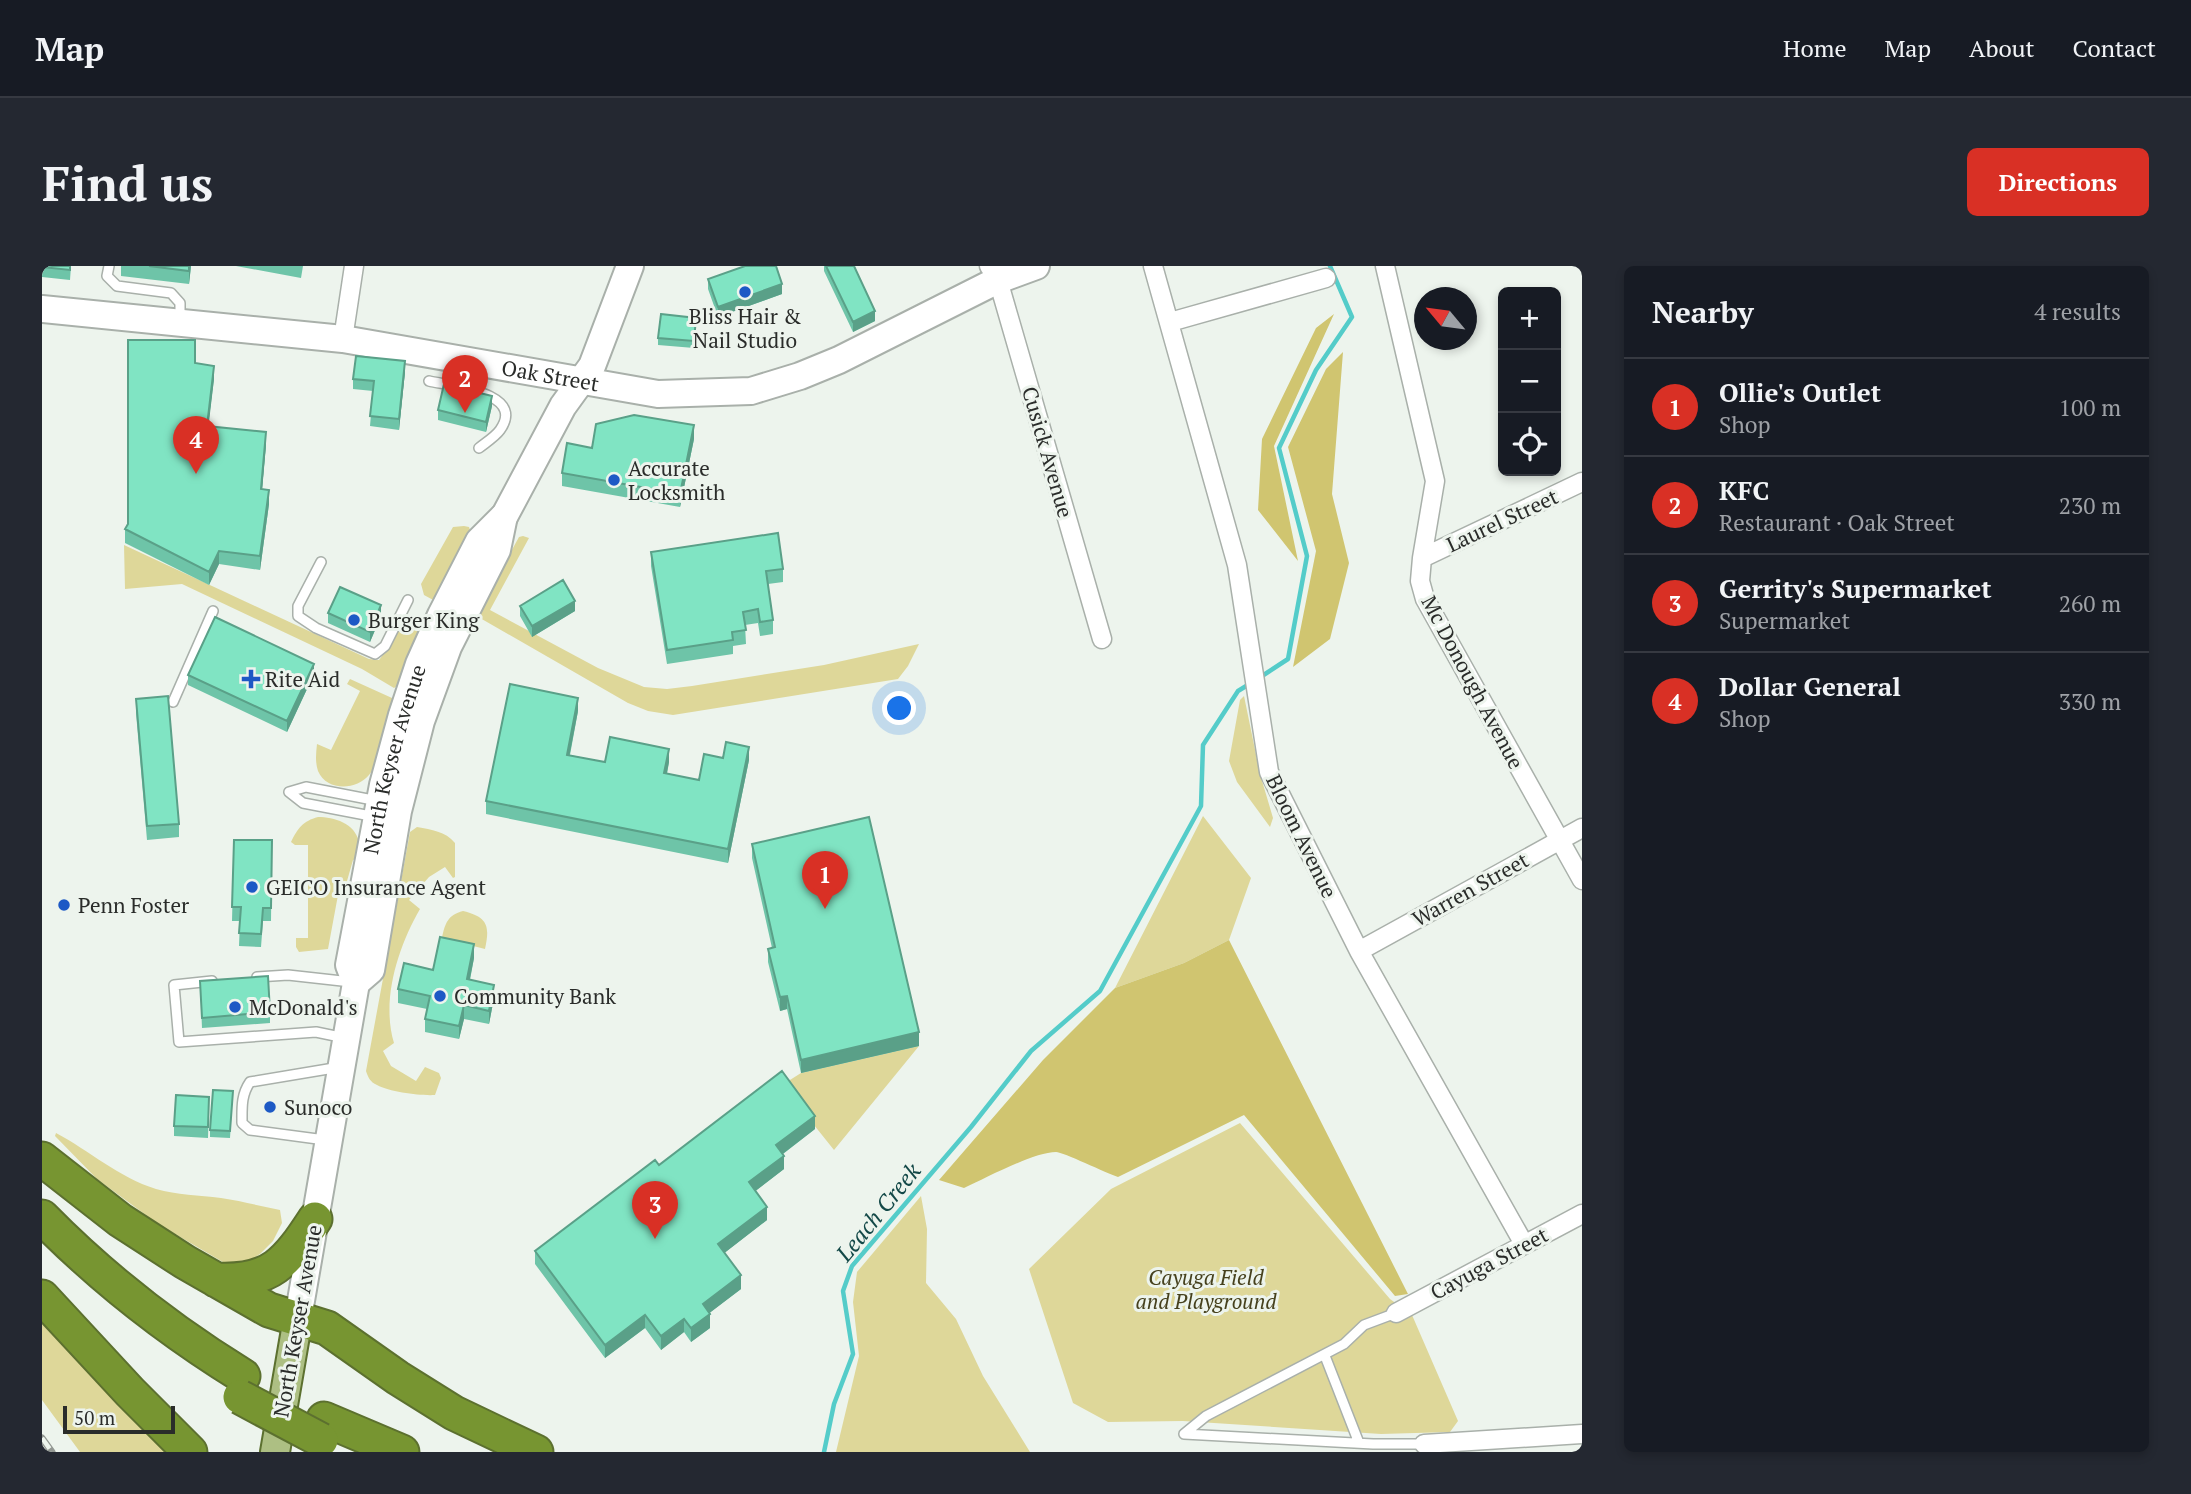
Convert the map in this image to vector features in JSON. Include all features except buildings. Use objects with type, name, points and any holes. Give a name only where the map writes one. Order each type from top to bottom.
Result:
[{"type":"highway","points":[[42,1159],[120,1220],[216,1280],[269,1310],[327,1328],[454,1413],[536,1452]]},
{"type":"highway","points":[[42,1217],[122,1292],[242,1387]]},
{"type":"highway","points":[[216,1280],[243,1280],[268,1272],[292,1252],[315,1219]]},
{"type":"highway","points":[[42,1246],[110,1308],[143,1333],[331,1437],[402,1452]]},
{"type":"highway","points":[[42,1297],[190,1452]]},
{"type":"main road","name":"North Keyser Avenue","points":[[275,1452],[356,983],[370,970],[385,810],[401,715],[429,639],[479,541],[505,515],[564,406],[592,366],[630,266]]},
{"type":"main road","name":"Oak Street","points":[[42,309],[343,339],[658,394],[751,391],[800,376],[839,360],[994,273],[1036,266]]},
{"type":"street","points":[[343,339],[354,266]]},
{"type":"street","name":"Bloom Avenue","points":[[1153,266],[1237,565],[1269,772],[1359,951],[1524,1244]]},
{"type":"street","name":"Mc Donough Avenue","points":[[1385,266],[1435,481],[1420,581],[1425,599],[1582,880]]},
{"type":"street","name":"Cusick Avenue","points":[[994,273],[1102,639]]},
{"type":"street","points":[[1170,322],[1326,278]]},
{"type":"street","name":"Laurel Street","points":[[1422,558],[1582,482]]},
{"type":"street","name":"Warren Street","points":[[1359,951],[1582,828]]},
{"type":"street","name":"Cayuga Street","points":[[1396,1313],[1582,1214]]},
{"type":"street","points":[[1424,1444],[1582,1434]]},
{"type":"lane","points":[[109,266],[107,276],[117,286],[171,293],[180,303],[180,321]]},
{"type":"lane","points":[[429,381],[492,395],[502,405],[504,418],[500,430],[479,449]]},
{"type":"lane","points":[[321,562],[298,606],[298,616],[317,628],[375,654],[385,646],[408,600]]},
{"type":"lane","points":[[173,702],[213,611]]},
{"type":"lane","points":[[306,787],[385,810],[303,803],[289,792],[306,787]]},
{"type":"lane","points":[[249,978],[288,975],[356,983]]},
{"type":"lane","points":[[222,980],[174,985],[179,1042],[316,1032],[346,1038]]},
{"type":"lane","points":[[329,1141],[250,1130],[242,1124],[241,1103],[250,1082],[341,1067]]},
{"type":"lane","points":[[1396,1313],[1364,1325],[1344,1344],[1325,1356],[1206,1416],[1184,1434],[1424,1444]]},
{"type":"lane","points":[[1325,1356],[1359,1443]]},
{"type":"green space","points":[[453,527],[469,527],[471,533],[435,601],[424,595],[421,584]]},
{"type":"green space","points":[[519,537],[529,538],[490,610],[598,668],[644,687],[667,689],[692,686],[824,665],[919,644],[898,679],[673,715],[648,711],[628,703],[480,618],[480,608]]},
{"type":"green space","points":[[124,545],[369,659],[379,660],[404,618],[415,617],[424,623],[400,684],[394,688],[362,669],[182,584],[125,589]]},
{"type":"green space","points":[[350,679],[392,698],[394,702],[374,768],[357,784],[342,786],[328,783],[322,778],[317,768],[316,751],[317,744],[331,750],[360,691],[347,684]]},
{"type":"green space","points":[[1244,696],[1260,774],[1273,818],[1270,827],[1237,782],[1229,761],[1240,700]]},
{"type":"green space","points":[[1203,816],[1251,878],[1229,940],[1184,963],[1115,988]]},
{"type":"green space","points":[[318,817],[331,818],[348,826],[357,835],[359,846],[343,895],[338,895],[328,949],[299,952],[296,938],[308,938],[308,845],[295,845],[291,842],[302,826]]},
{"type":"green space","points":[[417,827],[443,833],[455,843],[455,877],[453,878],[445,867],[429,877],[409,900],[420,909],[405,940],[394,974],[389,1009],[394,1043],[383,1051],[391,1066],[416,1081],[425,1067],[439,1073],[441,1078],[435,1095],[406,1093],[383,1087],[371,1081],[366,1071],[410,832]]},
{"type":"green space","points":[[463,911],[478,916],[485,924],[485,949],[442,938],[448,920]]},
{"type":"green space","points":[[919,1046],[834,1150],[782,1085],[801,1073]]},
{"type":"green space","name":"Cayuga Field and Playground","points":[[1240,1123],[1390,1299],[1412,1315],[1458,1421],[1450,1432],[1381,1434],[1183,1421],[1108,1422],[1073,1403],[1029,1269],[1111,1189]]},
{"type":"green space","points":[[56,1133],[142,1184],[172,1193],[221,1198],[280,1210],[282,1223],[273,1241],[260,1254],[242,1265],[228,1265],[158,1224],[97,1179],[55,1136]]},
{"type":"green space","points":[[921,1196],[927,1229],[926,1283],[956,1319],[983,1376],[1030,1452],[836,1452],[859,1356],[853,1302],[857,1272]]},
{"type":"green space","points":[[42,1323],[167,1452],[80,1452],[42,1400]]},
{"type":"shaded area","points":[[1334,314],[1274,446],[1298,561],[1258,510],[1262,439],[1316,328]]},
{"type":"shaded area","points":[[1343,352],[1332,494],[1349,563],[1330,639],[1293,667],[1316,551],[1288,447],[1326,369]]},
{"type":"shaded area","points":[[1229,940],[1408,1294],[1395,1296],[1244,1115],[1118,1177],[1056,1152],[1023,1161],[964,1188],[939,1180],[1043,1060],[1115,988],[1184,963]]},
{"type":"waterway","points":[[1259,678],[1288,659],[1307,556],[1279,448],[1316,370],[1352,317],[1330,266]]},
{"type":"waterway","name":"Leach Creek","points":[[824,1452],[834,1404],[853,1354],[843,1291],[852,1266],[971,1127],[1031,1051],[1100,991],[1201,806],[1203,745],[1238,691],[1251,683]]},
{"type":"railway","points":[[42,1438],[52,1452]]},
{"type":"place","name":"Bliss Hair & Nail Studio","points":[[745,292]]},
{"type":"place","name":"KFC","points":[[465,413]]},
{"type":"place","name":"Dollar General","points":[[196,474]]},
{"type":"place","name":"Accurate Locksmith","points":[[614,480]]},
{"type":"place","name":"Burger King","points":[[354,620]]},
{"type":"place","name":"Rite Aid","points":[[251,679]]},
{"type":"place","name":"GEICO Insurance Agent","points":[[252,887]]},
{"type":"place","name":"Penn Foster","points":[[64,905]]},
{"type":"place","name":"Ollie's Outlet","points":[[825,909]]},
{"type":"place","name":"Community Bank","points":[[440,996]]},
{"type":"place","name":"McDonald's","points":[[235,1007]]},
{"type":"place","name":"Sunoco","points":[[270,1107]]},
{"type":"place","name":"Gerrity's Supermarket","points":[[655,1239]]}]
